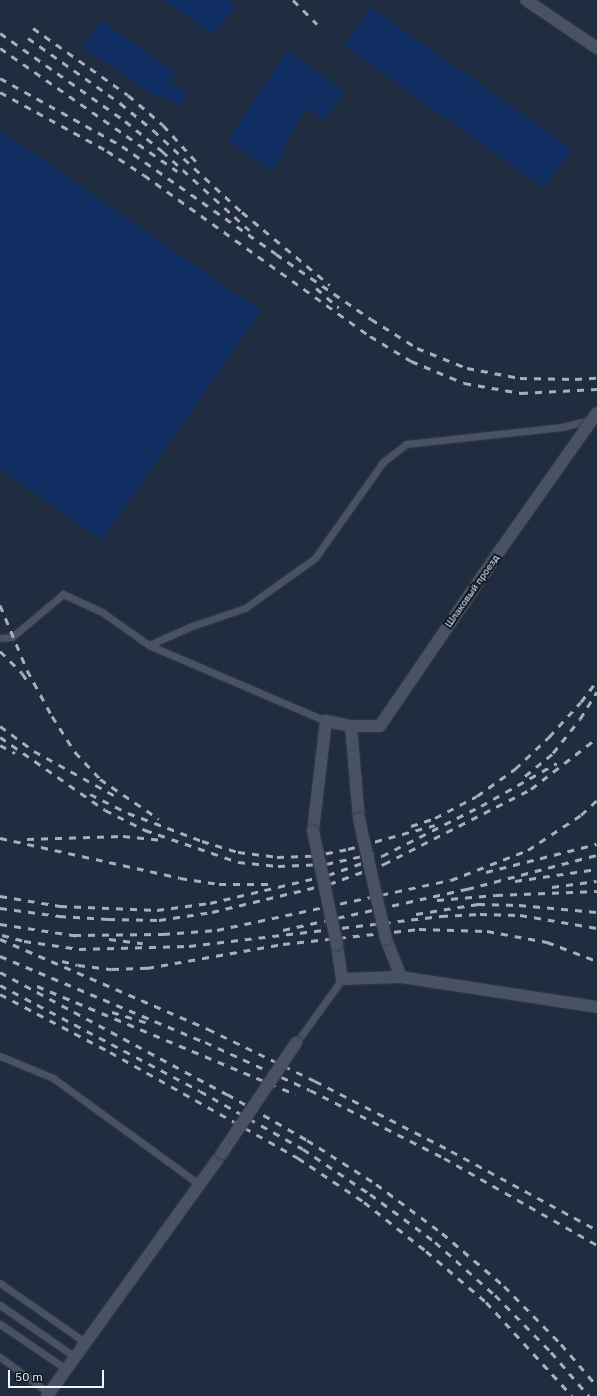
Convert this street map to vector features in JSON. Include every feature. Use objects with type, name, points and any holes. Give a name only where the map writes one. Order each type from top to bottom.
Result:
[{"type":"street","points":[[526,0],[597,48]]},
{"type":"street","name":"Шлаковый проезд","points":[[326,721],[351,726],[380,726],[496,556],[597,413]]},
{"type":"street","points":[[326,721],[313,831],[342,979],[401,977],[597,1007]]},
{"type":"street","points":[[351,726],[359,819],[386,939],[401,977]]},
{"type":"street","points":[[48,1394],[222,1153],[296,1043]]},
{"type":"lane","points":[[149,645],[192,626],[245,608],[315,558],[383,462],[406,444],[562,427],[597,419]]},
{"type":"lane","points":[[0,638],[12,637],[64,594],[102,612],[149,645],[326,721]]},
{"type":"lane","points":[[296,1043],[342,979]]},
{"type":"lane","points":[[0,1056],[54,1078],[200,1184]]},
{"type":"lane","points":[[0,1283],[85,1342]]},
{"type":"lane","points":[[0,1305],[75,1356]]},
{"type":"lane","points":[[0,1324],[66,1369]]},
{"type":"lane","points":[[0,1357],[48,1394]]},
{"type":"shaded area","points":[[0,0],[597,0],[597,1396],[0,1396]]},
{"type":"building","points":[[163,0],[229,0],[236,5],[214,35]]},
{"type":"building","points":[[371,7],[572,149],[544,188],[345,46]]},
{"type":"building","points":[[101,21],[176,72],[170,81],[188,94],[180,106],[164,95],[160,100],[83,47]]},
{"type":"building","points":[[287,51],[345,91],[325,120],[307,108],[283,145],[287,149],[272,171],[227,140]]},
{"type":"building","points":[[0,130],[261,311],[102,540],[0,469]]},
{"type":"railway","points":[[293,0],[317,24]]},
{"type":"railway","points":[[33,28],[128,95],[163,125],[200,166]]},
{"type":"railway","points":[[0,33],[125,121],[162,151],[249,230]]},
{"type":"railway","points":[[28,38],[120,103],[153,130],[242,212],[330,285]]},
{"type":"railway","points":[[0,48],[177,171]]},
{"type":"railway","points":[[0,78],[122,146],[276,254],[371,319],[417,348],[467,368],[520,378],[597,378]]},
{"type":"railway","points":[[0,92],[111,153]]},
{"type":"railway","points":[[107,151],[144,175],[370,336],[411,361],[464,383],[521,393],[597,389]]},
{"type":"railway","points":[[316,288],[339,308]]},
{"type":"railway","points":[[0,605],[27,670],[52,716],[75,752],[100,779],[159,819]]},
{"type":"railway","points":[[0,651],[22,673],[28,682]]},
{"type":"railway","points":[[411,826],[435,818],[477,796],[515,769],[549,737],[581,702],[597,681]]},
{"type":"railway","points":[[525,776],[553,753],[580,719],[597,692]]},
{"type":"railway","points":[[0,726],[34,751],[117,797]]},
{"type":"railway","points":[[0,737],[105,810],[145,830],[238,862],[278,866],[326,864],[380,852]]},
{"type":"railway","points":[[0,908],[59,916],[159,920],[212,912],[329,884],[384,864],[531,789],[597,738]]},
{"type":"railway","points":[[0,745],[15,753]]},
{"type":"railway","points":[[0,896],[60,906],[157,910],[210,903],[328,875],[382,856],[481,806],[557,763]]},
{"type":"railway","points":[[90,794],[128,813],[202,841],[238,852],[277,857],[312,856],[348,849],[435,825]]},
{"type":"railway","points":[[74,935],[163,934],[217,930],[451,880],[528,850],[581,815],[597,800]]},
{"type":"railway","points":[[27,839],[123,836],[163,840]]},
{"type":"railway","points":[[0,838],[180,878],[219,884],[269,884]]},
{"type":"railway","points":[[486,872],[597,844]]},
{"type":"railway","points":[[283,930],[467,889],[597,855]]},
{"type":"railway","points":[[515,881],[597,869]]},
{"type":"railway","points":[[552,887],[597,881]]},
{"type":"railway","points":[[437,900],[496,895],[597,891]]},
{"type":"railway","points":[[416,914],[478,904],[519,905],[597,912]]},
{"type":"railway","points":[[2,935],[24,941],[79,949],[189,946],[441,916],[480,914],[520,915],[597,928]]},
{"type":"railway","points":[[0,924],[79,936]]},
{"type":"railway","points":[[62,961],[78,965],[112,969],[147,968],[283,944],[419,929],[487,931],[547,942],[597,961]]},
{"type":"railway","points":[[0,939],[208,1029],[315,1081],[451,1151],[597,1230]]},
{"type":"railway","points":[[109,939],[143,943]]},
{"type":"railway","points":[[0,956],[205,1042],[310,1090],[444,1158],[597,1245]]},
{"type":"railway","points":[[0,972],[227,1094],[307,1140],[376,1184],[442,1233],[504,1286],[561,1344],[597,1386]]},
{"type":"railway","points":[[0,985],[200,1091],[303,1149],[370,1194],[435,1242],[495,1295],[551,1352],[589,1396]]},
{"type":"railway","points":[[37,986],[295,1094]]},
{"type":"railway","points":[[0,994],[110,1052],[298,1158],[364,1202],[426,1251],[486,1302],[572,1396]]},
{"type":"railway","points":[[112,1012],[148,1023]]}]
